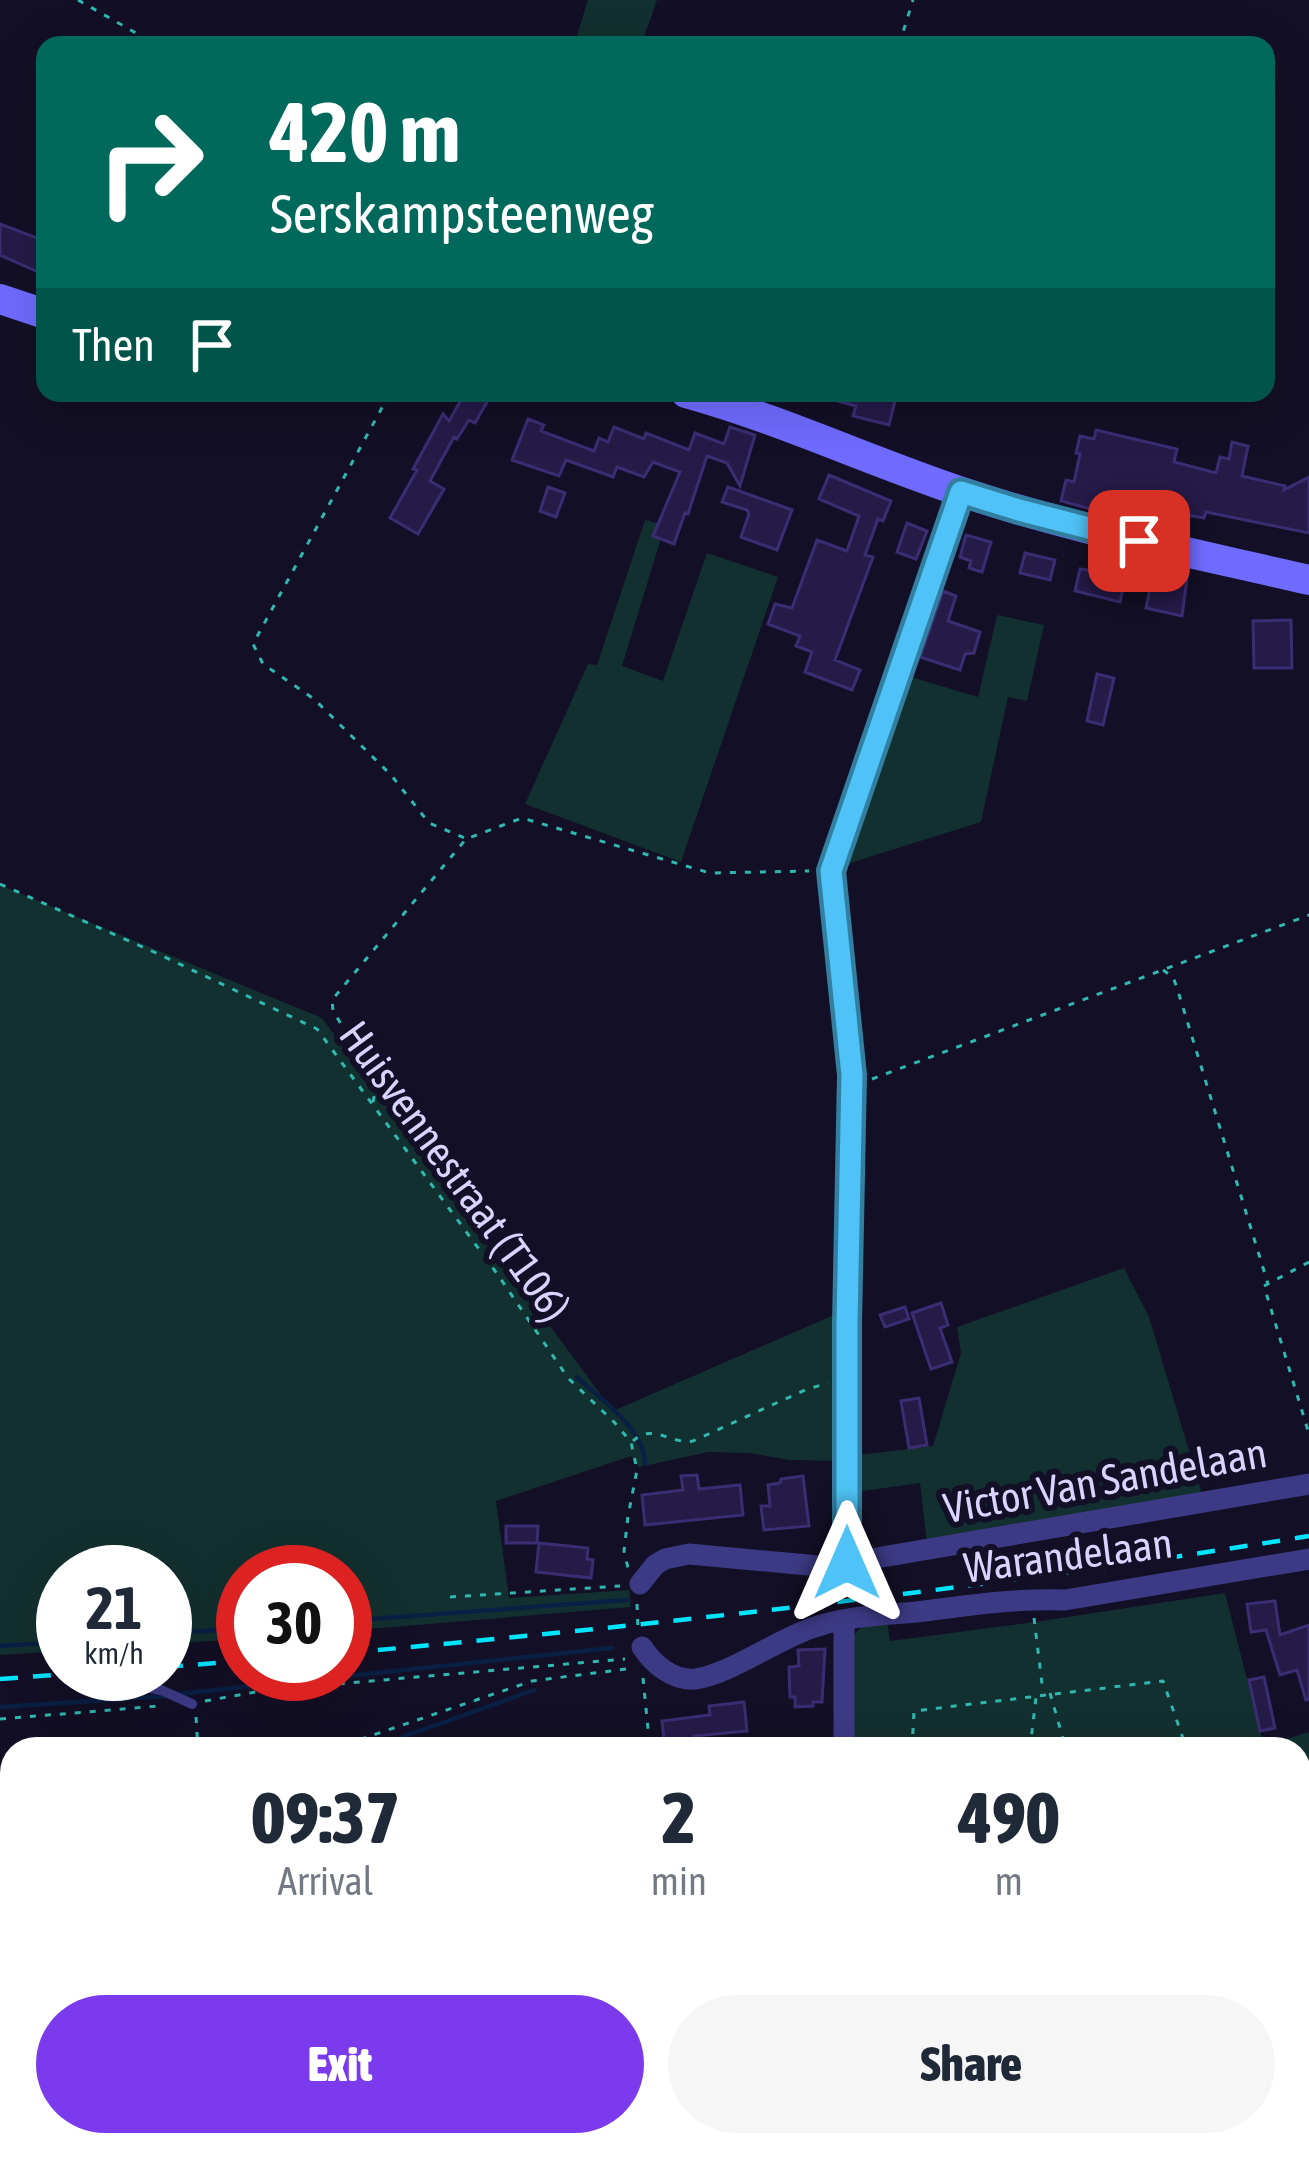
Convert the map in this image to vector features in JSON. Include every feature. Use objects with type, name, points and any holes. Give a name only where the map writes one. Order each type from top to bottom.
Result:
[{"type":"street","points":[[0,299],[36,311]]},
{"type":"street","points":[[713,402],[961,492],[1098,531],[1309,580]]},
{"type":"street","points":[[847,1563],[852,1087],[831,871],[961,492]]},
{"type":"street","name":"Victor Van Sandelaan","points":[[640,1584],[655,1565],[689,1554],[819,1566],[847,1563],[1309,1484]]},
{"type":"street","name":"Warandelaan","points":[[647,1654],[672,1674],[695,1679],[807,1629],[844,1620],[1032,1598],[1065,1600],[1309,1559]]},
{"type":"street","points":[[844,1620],[844,1737]]},
{"type":"lane","points":[[185,1701],[192,1704]]},
{"type":"path","points":[[78,0],[141,36]]},
{"type":"path","points":[[901,36],[913,0]]},
{"type":"path","points":[[384,402],[253,644],[262,664],[314,699],[391,775],[429,823],[466,839]]},
{"type":"path","points":[[372,1104],[376,1082],[333,1011],[332,1000],[466,839],[523,818],[710,873],[831,871]]},
{"type":"path","name":"Huisvennestraat (T106)","points":[[0,884],[316,1029],[568,1378],[632,1442]]},
{"type":"path","points":[[852,1087],[1309,915]]},
{"type":"path","points":[[1162,969],[1173,977],[1177,988],[1268,1284]]},
{"type":"path","points":[[1309,1262],[1264,1286],[1309,1434]]},
{"type":"path","points":[[649,1737],[647,1654],[637,1624],[640,1584],[628,1569],[625,1551],[638,1470],[632,1442],[646,1432],[682,1443],[693,1441],[805,1390],[847,1378]]},
{"type":"path","points":[[450,1598],[640,1584]]},
{"type":"path","points":[[1032,1598],[1046,1693],[1062,1737]]},
{"type":"path","points":[[0,1719],[192,1704],[267,1690],[647,1654]]},
{"type":"path","points":[[367,1737],[532,1681],[636,1668],[647,1654]]},
{"type":"path","points":[[913,1737],[914,1711],[1163,1681],[1183,1737]]},
{"type":"path","points":[[1031,1737],[1036,1694]]},
{"type":"path","points":[[192,1704],[196,1737]]},
{"type":"green space","points":[[588,0],[657,0],[644,36],[577,36]]},
{"type":"green space","points":[[645,520],[665,525],[622,666],[663,681],[707,553],[778,577],[681,862],[525,804],[588,664],[597,665]]},
{"type":"green space","points":[[997,615],[1044,625],[1027,701],[1008,697],[981,822],[847,864],[837,863],[901,674],[978,697]]},
{"type":"green space","points":[[0,885],[322,1018],[613,1411],[843,1311],[842,1461],[708,1452],[639,1467],[631,1456],[496,1501],[509,1598],[629,1590],[631,1607],[372,1629],[372,1545],[216,1545],[216,1641],[192,1642],[192,1545],[36,1545],[36,1653],[0,1655]]},
{"type":"green space","points":[[1124,1268],[1149,1317],[1202,1494],[927,1544],[920,1483],[849,1493],[851,1456],[933,1446],[961,1353],[957,1327]]},
{"type":"green space","points":[[1225,1593],[1262,1737],[850,1737],[853,1636],[866,1622],[887,1620],[890,1641]]},
{"type":"building","points":[[0,224],[36,238],[36,271],[0,255]]},
{"type":"building","points":[[460,402],[487,402],[475,423],[469,420],[454,437],[430,481],[444,489],[418,534],[390,518],[443,414],[449,421]]},
{"type":"building","points":[[841,402],[895,402],[889,425],[853,416],[856,406]]},
{"type":"building","points":[[528,419],[544,425],[541,431],[594,451],[599,438],[608,442],[614,427],[644,439],[646,433],[689,450],[695,433],[724,444],[730,427],[755,435],[740,486],[727,463],[707,456],[674,544],[653,536],[680,472],[653,462],[644,477],[617,467],[613,477],[566,460],[559,476],[512,460]]},
{"type":"building","points":[[1096,430],[1177,449],[1174,462],[1216,473],[1220,457],[1229,459],[1232,442],[1248,446],[1242,476],[1285,486],[1284,490],[1309,477],[1309,533],[1206,512],[1204,518],[1108,501],[1107,508],[1095,510],[1061,501],[1066,480],[1074,482],[1080,436],[1094,439]]},
{"type":"building","points":[[829,475],[891,501],[883,521],[878,519],[865,555],[873,557],[835,660],[860,670],[852,690],[805,672],[812,652],[796,646],[800,636],[768,624],[775,604],[792,608],[817,540],[847,551],[859,516],[819,499]]},
{"type":"building","points":[[548,487],[565,493],[556,517],[540,511]]},
{"type":"building","points":[[728,487],[792,510],[777,550],[741,537],[749,514],[722,502]]},
{"type":"building","points":[[907,523],[927,531],[916,559],[897,552]]},
{"type":"building","points":[[966,535],[991,542],[982,572],[969,568],[971,561],[960,557]]},
{"type":"building","points":[[1025,553],[1055,560],[1050,580],[1020,573]]},
{"type":"building","points":[[1155,565],[1188,572],[1182,616],[1146,608]]},
{"type":"building","points":[[1080,569],[1126,575],[1120,602],[1075,591]]},
{"type":"building","points":[[943,591],[956,596],[948,621],[980,632],[974,653],[965,654],[960,670],[920,657]]},
{"type":"building","points":[[1291,620],[1292,668],[1254,668],[1253,621]]},
{"type":"building","points":[[1097,674],[1114,678],[1103,725],[1087,721]]},
{"type":"building","points":[[941,1303],[948,1325],[940,1328],[952,1362],[931,1369],[912,1313]]},
{"type":"building","points":[[905,1307],[909,1319],[885,1327],[880,1315]]},
{"type":"building","points":[[919,1398],[927,1445],[909,1448],[901,1401]]},
{"type":"building","points":[[697,1475],[699,1489],[740,1485],[743,1515],[645,1525],[642,1495],[683,1490],[681,1476]]},
{"type":"building","points":[[803,1476],[809,1526],[764,1530],[761,1506],[770,1506],[768,1485]]},
{"type":"building","points":[[506,1526],[538,1526],[537,1543],[506,1543]]},
{"type":"building","points":[[539,1543],[588,1548],[587,1559],[593,1560],[591,1578],[536,1572]]},
{"type":"building","points":[[1275,1601],[1280,1635],[1309,1625],[1306,1700],[1297,1670],[1280,1675],[1266,1630],[1251,1632],[1247,1604]]},
{"type":"building","points":[[825,1649],[822,1702],[795,1707],[789,1667],[799,1666],[798,1650]]},
{"type":"building","points":[[1264,1677],[1275,1728],[1260,1731],[1249,1680]]},
{"type":"building","points":[[744,1702],[747,1731],[664,1737],[662,1721],[710,1715],[709,1706]]},
{"type":"waterway","points":[[577,1377],[630,1427],[645,1464]]},
{"type":"waterway","points":[[372,1619],[627,1600]]},
{"type":"waterway","points":[[192,1632],[216,1630]]},
{"type":"waterway","points":[[0,1646],[36,1644]]},
{"type":"waterway","points":[[192,1693],[612,1648]]},
{"type":"waterway","points":[[402,1737],[534,1690]]},
{"type":"waterway","points":[[0,1707],[92,1701]]},
{"type":"railway","points":[[372,1650],[828,1603],[1309,1536]]},
{"type":"railway","points":[[192,1665],[216,1663]]},
{"type":"railway","points":[[0,1679],[36,1676]]},
{"type":"route","points":[[847,1563],[852,1075],[831,871],[961,492],[1139,541]]}]
